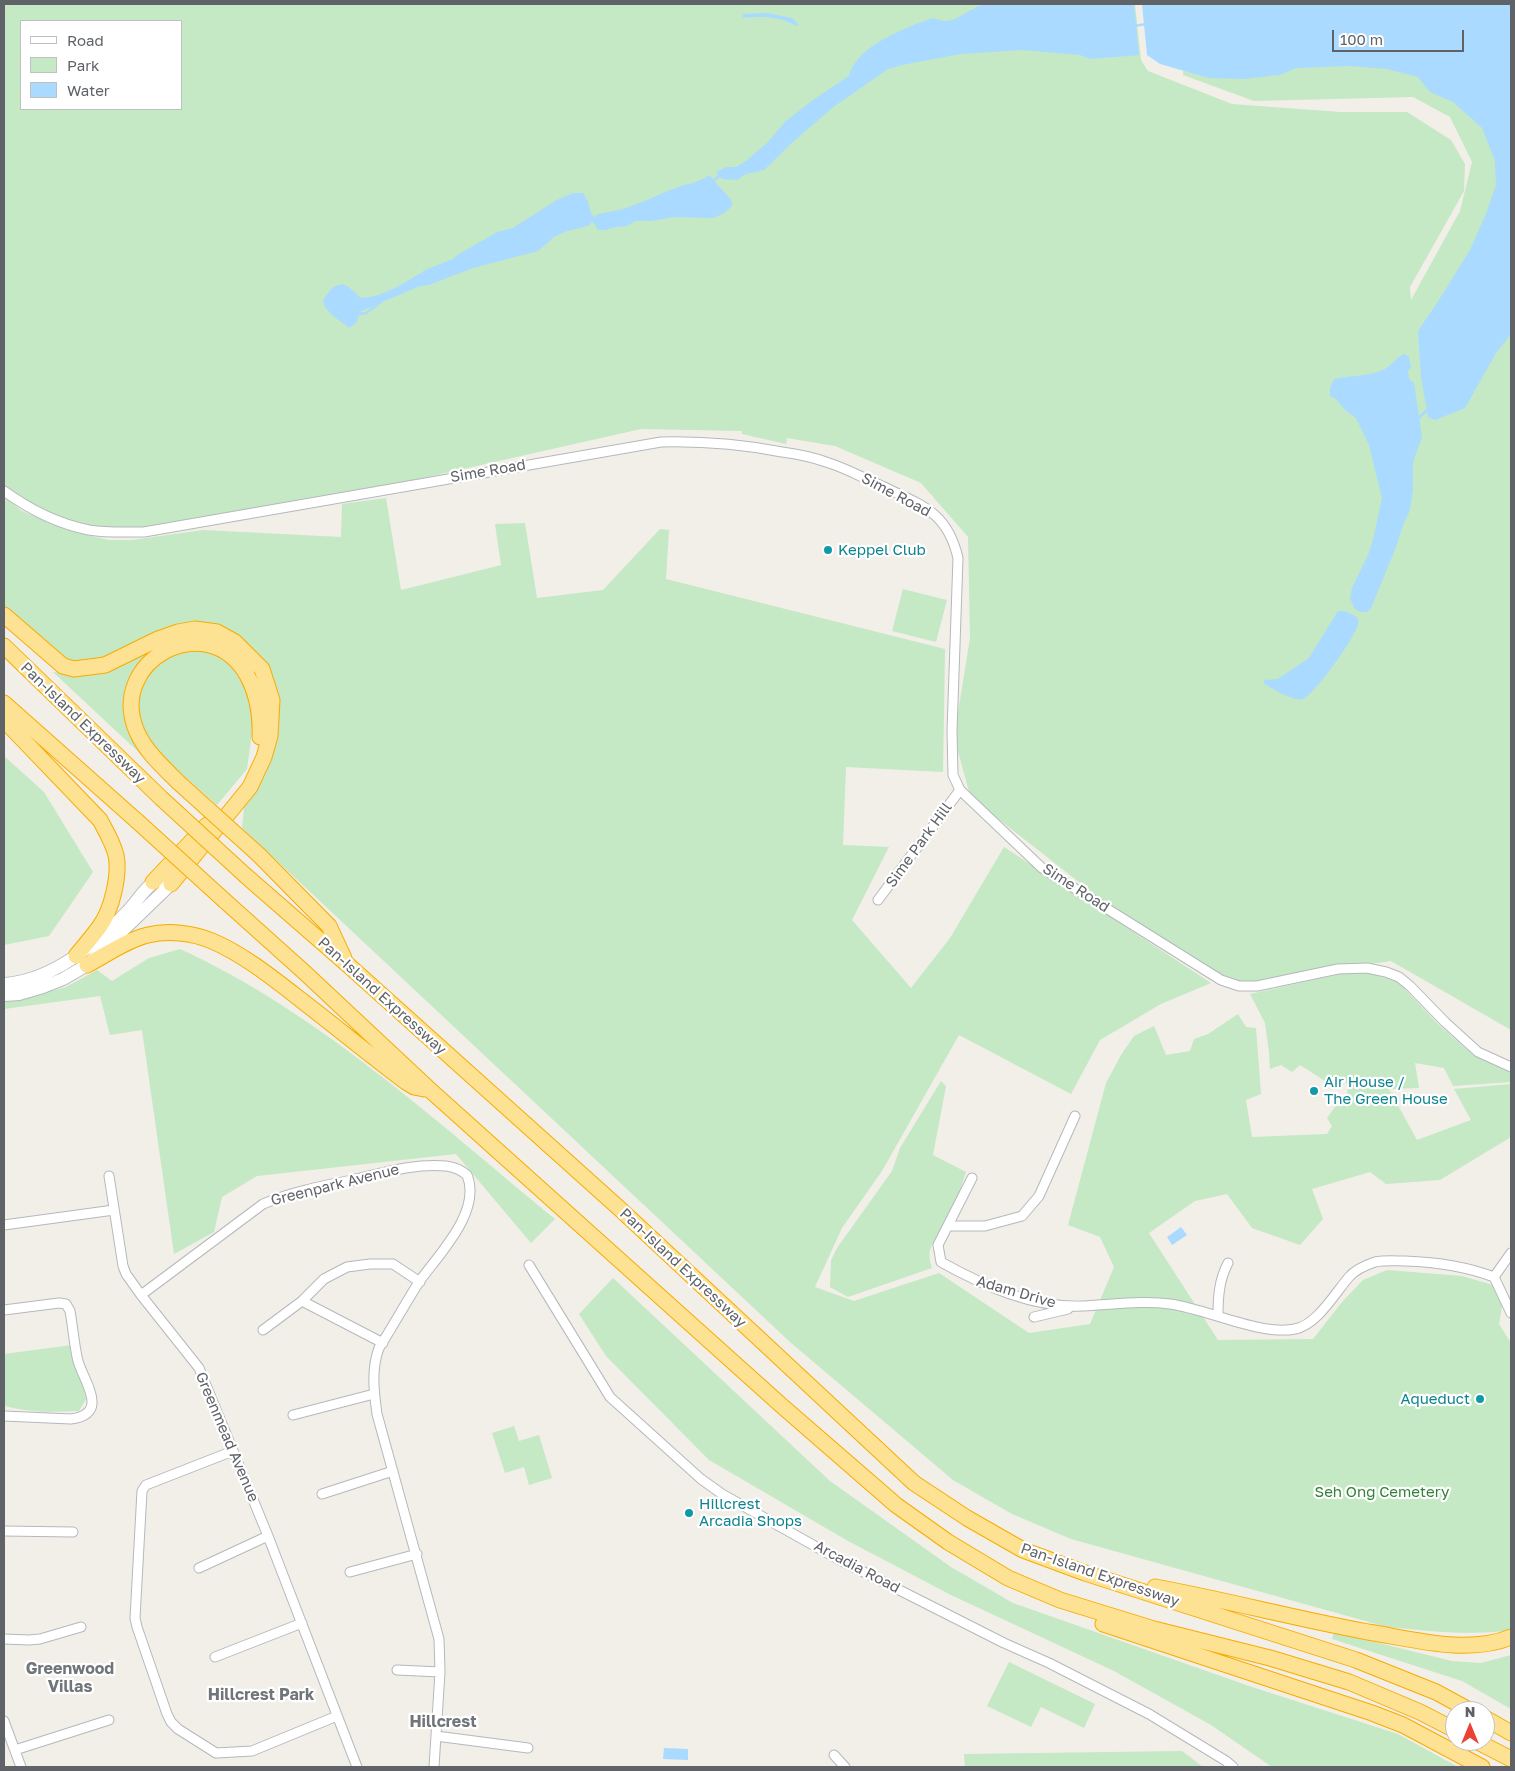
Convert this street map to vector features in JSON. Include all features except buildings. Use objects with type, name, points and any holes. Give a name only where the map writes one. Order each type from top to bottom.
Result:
[{"type":"highway","points":[[4,615],[63,666],[74,669],[105,665],[158,639],[178,632],[195,629],[217,632],[235,642],[262,669],[272,700],[270,736],[264,757],[250,787],[171,884]]},
{"type":"highway","points":[[153,882],[219,812],[252,770],[258,757],[261,719],[253,686],[233,656],[222,649],[206,644],[181,645],[160,653],[142,671],[133,691],[131,708],[137,733],[159,763],[178,782],[259,854],[329,926],[347,964]]},
{"type":"highway","name":"Pan-Island Expressway","points":[[4,646],[161,798],[620,1209],[914,1483],[967,1518],[1023,1550],[1129,1587],[1356,1660],[1436,1692],[1453,1701]]},
{"type":"highway","points":[[4,703],[137,821],[303,971],[430,1090],[782,1406],[896,1504],[948,1542],[1008,1578],[1060,1600],[1154,1630],[1270,1658],[1349,1682],[1420,1712],[1445,1725]]},
{"type":"highway","points":[[4,720],[100,820],[110,838],[116,857],[116,879],[111,902],[81,961]]},
{"type":"highway","points":[[81,961],[148,935],[182,934],[212,941],[276,980],[412,1086],[430,1090]]},
{"type":"highway","points":[[1129,1587],[1151,1586],[1318,1623],[1453,1645],[1483,1645],[1507,1641]]},
{"type":"highway","points":[[1060,1600],[1098,1622],[1372,1713],[1402,1725],[1482,1767]]},
{"type":"highway","points":[[1495,1723],[1511,1732]]},
{"type":"highway","points":[[1495,1751],[1511,1759]]},
{"type":"highway","points":[[1460,1755],[1474,1767]]},
{"type":"main road","points":[[4,984],[14,983],[81,961],[171,884],[164,881],[153,882],[127,912],[81,961],[63,979],[19,994],[4,995]]},
{"type":"street","name":"Sime Road","points":[[4,490],[26,506],[48,516],[89,530],[144,532],[661,442],[730,443],[824,461],[848,470],[925,507],[946,526],[954,542],[958,558],[952,731],[953,775],[960,790],[1042,868],[1221,980],[1239,986],[1257,986],[1338,969],[1367,968],[1386,972],[1410,986],[1478,1052],[1511,1068]]},
{"type":"street","name":"Sime Park Hill","points":[[878,900],[960,790]]},
{"type":"street","points":[[972,1178],[949,1226],[985,1226],[1022,1216],[1039,1196],[1075,1116]]},
{"type":"street","name":"Greenpark Avenue","points":[[141,1294],[263,1204],[272,1200],[314,1188],[412,1167],[446,1166],[462,1171],[467,1175],[470,1193],[467,1211],[452,1239],[420,1282]]},
{"type":"street","name":"Greenmead Avenue","points":[[109,1176],[123,1266],[126,1274],[199,1368],[268,1536],[357,1767]]},
{"type":"street","points":[[4,1225],[114,1210]]},
{"type":"street","name":"Adam Drive","points":[[949,1226],[938,1245],[941,1262],[972,1280],[1012,1294],[1043,1303],[1083,1306],[1143,1302],[1170,1304],[1263,1327],[1283,1330],[1304,1326],[1320,1313],[1350,1276],[1367,1265],[1385,1261],[1453,1265],[1494,1277]]},
{"type":"street","points":[[1511,1253],[1494,1277],[1511,1313]]},
{"type":"street","points":[[263,1330],[302,1301],[324,1279],[347,1267],[384,1263],[392,1264],[420,1282],[382,1342],[377,1354],[373,1386],[377,1414],[439,1639],[440,1672],[434,1767]]},
{"type":"street","points":[[1218,1316],[1219,1289],[1222,1275],[1228,1263]]},
{"type":"street","name":"Arcadia Road","points":[[529,1265],[610,1397],[701,1479],[722,1494],[838,1559],[1149,1714],[1233,1767]]},
{"type":"street","points":[[302,1301],[382,1342]]},
{"type":"street","points":[[4,1310],[59,1303],[66,1304],[70,1311],[78,1361],[90,1388],[92,1400],[89,1411],[79,1418],[4,1416]]},
{"type":"street","name":"Adam Drive","points":[[1034,1317],[1083,1306]]},
{"type":"street","points":[[292,1415],[374,1394]]},
{"type":"street","points":[[233,1450],[146,1485],[142,1491],[135,1618],[167,1714],[171,1722],[178,1729],[216,1753],[252,1751],[337,1716]]},
{"type":"street","points":[[322,1494],[393,1471]]},
{"type":"street","points":[[4,1531],[73,1532]]},
{"type":"street","points":[[199,1568],[268,1536]]},
{"type":"street","points":[[350,1572],[416,1554]]},
{"type":"street","points":[[215,1657],[302,1623]]},
{"type":"street","points":[[4,1639],[40,1639],[81,1627]]},
{"type":"street","points":[[397,1670],[440,1672]]},
{"type":"street","points":[[15,1750],[109,1720]]},
{"type":"street","points":[[4,1721],[21,1767]]},
{"type":"street","points":[[436,1736],[528,1748]]},
{"type":"street","points":[[834,1755],[845,1767]]},
{"type":"green space","points":[[4,4],[1135,4],[1141,60],[1148,71],[1232,104],[1340,112],[1407,112],[1451,140],[1465,164],[1464,191],[1410,287],[1411,300],[1460,211],[1472,162],[1450,117],[1413,97],[1254,101],[1183,75],[1189,4],[1511,4],[1511,1030],[1391,961],[1236,984],[1112,908],[971,799],[954,737],[970,638],[968,537],[921,483],[835,446],[787,438],[786,444],[742,434],[742,431],[641,429],[370,490],[131,531],[90,527],[49,513],[4,486]]},
{"type":"green space","name":"Seh Ong Cemetery","points":[[4,497],[22,511],[46,521],[87,535],[109,540],[132,540],[203,530],[341,537],[342,504],[386,498],[401,590],[501,565],[495,524],[525,523],[537,598],[603,590],[660,529],[669,530],[666,579],[945,649],[943,772],[846,767],[843,845],[889,847],[852,920],[911,988],[950,938],[1004,847],[1211,983],[1161,1004],[1100,1040],[1071,1094],[959,1035],[882,1171],[842,1228],[815,1287],[854,1301],[939,1273],[1029,1333],[1090,1324],[1114,1267],[1100,1237],[1068,1225],[1106,1083],[1134,1036],[1154,1026],[1166,1055],[1190,1051],[1194,1039],[1208,1034],[1238,1014],[1246,1027],[1256,1028],[1261,1094],[1246,1100],[1252,1137],[1327,1134],[1332,1126],[1327,1118],[1347,1094],[1348,1084],[1334,1076],[1325,1081],[1300,1065],[1292,1072],[1281,1065],[1270,1069],[1265,1023],[1250,994],[1340,974],[1367,972],[1398,982],[1439,1025],[1473,1055],[1511,1073],[1511,1082],[1453,1086],[1444,1068],[1415,1063],[1419,1088],[1389,1089],[1417,1140],[1471,1120],[1454,1089],[1511,1084],[1511,1137],[1440,1180],[1386,1184],[1370,1172],[1312,1189],[1323,1219],[1300,1245],[1252,1228],[1227,1194],[1195,1201],[1149,1233],[1218,1340],[1313,1339],[1342,1302],[1363,1280],[1387,1270],[1462,1276],[1493,1285],[1502,1306],[1499,1324],[1511,1343],[1511,1630],[1465,1633],[1387,1627],[1071,1539],[1012,1514],[953,1480],[790,1342],[242,828],[245,798],[264,768],[262,673],[213,635],[189,634],[80,673],[4,618]]},
{"type":"green space","points":[[903,589],[947,600],[936,642],[892,631]]},
{"type":"green space","points":[[156,646],[157,651],[128,694],[147,760],[53,672],[70,674]]},
{"type":"green space","points":[[189,649],[207,649],[224,657],[245,684],[251,701],[254,718],[247,769],[217,805],[159,754],[148,737],[138,714],[138,703],[142,688],[149,674],[159,662]]},
{"type":"green space","points":[[4,756],[44,792],[93,872],[49,936],[4,945]]},
{"type":"green space","points":[[180,949],[231,975],[280,1004],[328,1037],[421,1108],[555,1219],[531,1243],[456,1154],[257,1176],[222,1197],[214,1232],[174,1254],[142,1030],[110,1035],[100,996],[4,1009],[4,1000],[18,1000],[66,987],[97,970],[112,981],[149,958]]},
{"type":"green space","points":[[941,1081],[946,1086],[933,1155],[966,1172],[950,1218],[931,1248],[930,1260],[932,1268],[848,1297],[830,1287],[831,1260],[837,1248],[892,1171],[900,1148]]},
{"type":"green space","points":[[613,1278],[830,1481],[951,1567],[1013,1603],[1249,1686],[1398,1734],[1458,1767],[1272,1767],[1211,1725],[1114,1671],[951,1595],[848,1541],[709,1460],[606,1356],[579,1314]]},
{"type":"green space","points":[[72,1345],[86,1399],[79,1411],[33,1411],[5,1406],[4,1354]]},
{"type":"green space","points":[[514,1426],[519,1441],[539,1435],[552,1478],[529,1485],[524,1467],[505,1473],[492,1433]]},
{"type":"green space","points":[[1334,1632],[1452,1661],[1481,1663],[1511,1655],[1511,1709],[1462,1681],[1332,1639]]},
{"type":"green space","points":[[1009,1662],[1095,1704],[1084,1728],[1041,1707],[1031,1727],[987,1706]]},
{"type":"green space","points":[[1182,1751],[1203,1767],[965,1767],[964,1754]]},
{"type":"water","points":[[991,4],[1134,4],[1139,55],[1090,59],[1080,55],[1023,50],[960,54],[902,65],[888,69],[832,108],[764,170],[746,174],[737,180],[722,179],[716,172],[727,167],[736,167],[746,161],[767,143],[786,121],[849,76],[861,56],[883,39],[933,18],[945,21],[950,20],[977,7]]},
{"type":"water","points":[[1142,4],[1511,4],[1511,334],[1496,353],[1465,408],[1435,420],[1428,417],[1421,376],[1418,331],[1470,250],[1496,185],[1495,161],[1482,128],[1453,102],[1430,92],[1418,77],[1387,69],[1350,66],[1296,68],[1280,75],[1243,79],[1209,78],[1160,64],[1147,55]]},
{"type":"water","points":[[767,13],[792,18],[799,25],[771,18],[743,18],[743,14]]},
{"type":"water","points":[[709,175],[732,201],[732,206],[723,214],[713,218],[675,217],[651,221],[635,221],[627,226],[606,230],[598,230],[593,221],[588,226],[567,231],[554,237],[538,251],[473,268],[429,285],[420,286],[361,311],[356,323],[349,328],[327,310],[323,301],[331,289],[337,285],[347,286],[361,298],[387,292],[425,271],[442,265],[497,232],[513,228],[555,201],[573,193],[583,193],[588,202],[593,220],[596,215],[632,206],[701,180]]},
{"type":"water","points":[[1404,354],[1409,357],[1411,367],[1408,371],[1409,379],[1414,383],[1422,437],[1413,462],[1413,489],[1410,510],[1371,608],[1367,612],[1360,612],[1354,608],[1350,598],[1352,588],[1373,540],[1382,498],[1369,445],[1356,418],[1346,411],[1336,399],[1330,396],[1330,388],[1334,379],[1379,372]]},
{"type":"water","points":[[1338,611],[1345,611],[1357,617],[1358,623],[1350,641],[1316,688],[1303,699],[1299,699],[1289,697],[1264,683],[1264,680],[1278,679],[1309,658]]},
{"type":"water","points":[[1181,1227],[1187,1235],[1172,1245],[1167,1237]]},
{"type":"water","points":[[664,1748],[688,1749],[688,1760],[663,1759]]},
{"type":"waterway","points":[[1133,26],[1147,24]]},
{"type":"waterway","points":[[711,182],[721,175]]},
{"type":"waterway","points":[[589,216],[592,216],[594,222],[597,221]]},
{"type":"waterway","points":[[424,272],[451,261],[454,267],[456,266]]},
{"type":"waterway","points":[[357,314],[366,313],[381,302]]},
{"type":"waterway","points":[[1419,418],[1429,408]]},
{"type":"place","name":"Keppel Club","points":[[828,550]]},
{"type":"place","name":"Air House / The Green House","points":[[1314,1091]]},
{"type":"place","name":"Aqueduct","points":[[1480,1399]]},
{"type":"place","name":"Hillcrest Arcadia Shops","points":[[689,1513]]},
{"type":"district","name":"Greenwood Villas","points":[[70,1678]]},
{"type":"district","name":"Hillcrest Park","points":[[261,1695]]},
{"type":"district","name":"Hillcrest","points":[[443,1722]]}]
